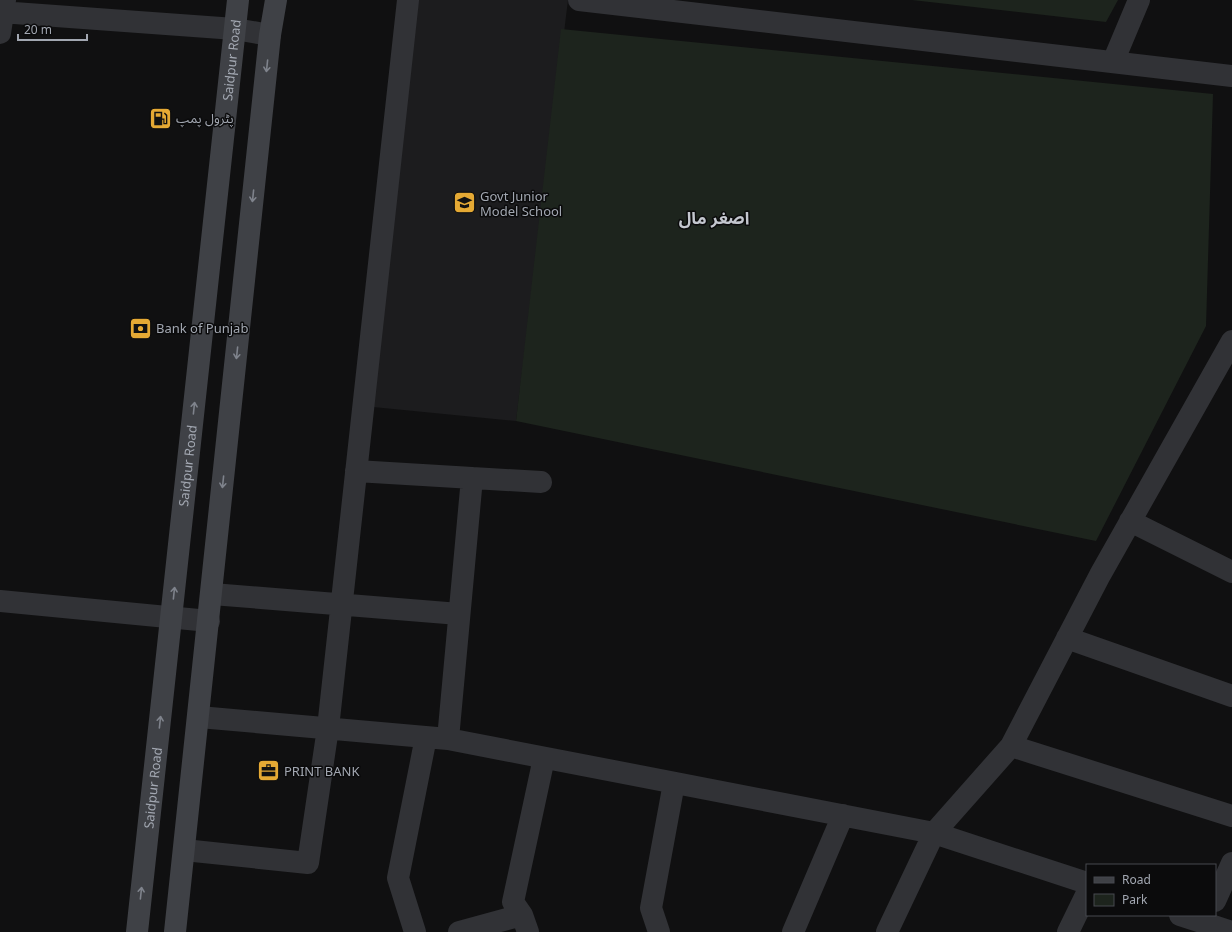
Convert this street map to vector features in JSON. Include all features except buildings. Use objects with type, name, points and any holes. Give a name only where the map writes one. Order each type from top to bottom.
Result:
[{"type":"main road","name":"Saidpur Road","points":[[137,932],[238,0]]},
{"type":"main road","points":[[175,932],[199,717],[270,35],[276,0]]},
{"type":"street","points":[[184,850],[308,863],[328,728],[408,0]]},
{"type":"street","points":[[579,0],[654,4],[1232,76]]},
{"type":"street","points":[[1113,62],[1139,0]]},
{"type":"street","points":[[0,33],[3,8],[235,29],[270,35]]},
{"type":"street","points":[[886,932],[934,833],[1011,746],[1100,575],[1232,341]]},
{"type":"street","points":[[356,471],[541,482]]},
{"type":"street","points":[[448,739],[472,478]]},
{"type":"street","points":[[1130,521],[1232,572]]},
{"type":"street","points":[[212,594],[459,614]]},
{"type":"street","points":[[0,601],[209,621]]},
{"type":"street","points":[[1067,638],[1232,696]]},
{"type":"street","points":[[199,717],[448,739],[934,833],[1086,883]]},
{"type":"street","points":[[414,932],[398,878],[426,737]]},
{"type":"street","points":[[1011,746],[1232,816]]},
{"type":"street","points":[[459,932],[525,923],[513,902],[544,758]]},
{"type":"street","points":[[659,932],[651,908],[674,783]]},
{"type":"street","points":[[793,932],[843,815]]},
{"type":"street","points":[[1216,898],[1232,863]]},
{"type":"street","points":[[1068,932],[1086,895]]},
{"type":"street","points":[[1187,916],[1207,919],[1232,932]]},
{"type":"shaded area","name":"Govt Junior Model School","points":[[408,0],[568,0],[516,421],[363,406]]},
{"type":"green space","points":[[912,0],[1118,0],[1106,22]]},
{"type":"green space","points":[[561,29],[1213,94],[1206,326],[1096,541],[516,421]]},
{"type":"place","name":"پٹرول پمپ","points":[[161,118]]},
{"type":"place","name":"Govt Junior Model School","points":[[464,203]]},
{"type":"place","name":"Bank of Punjab","points":[[140,328]]},
{"type":"place","name":"PRINT BANK","points":[[268,771]]},
{"type":"district","name":"اصغر مال","points":[[714,218]]}]
